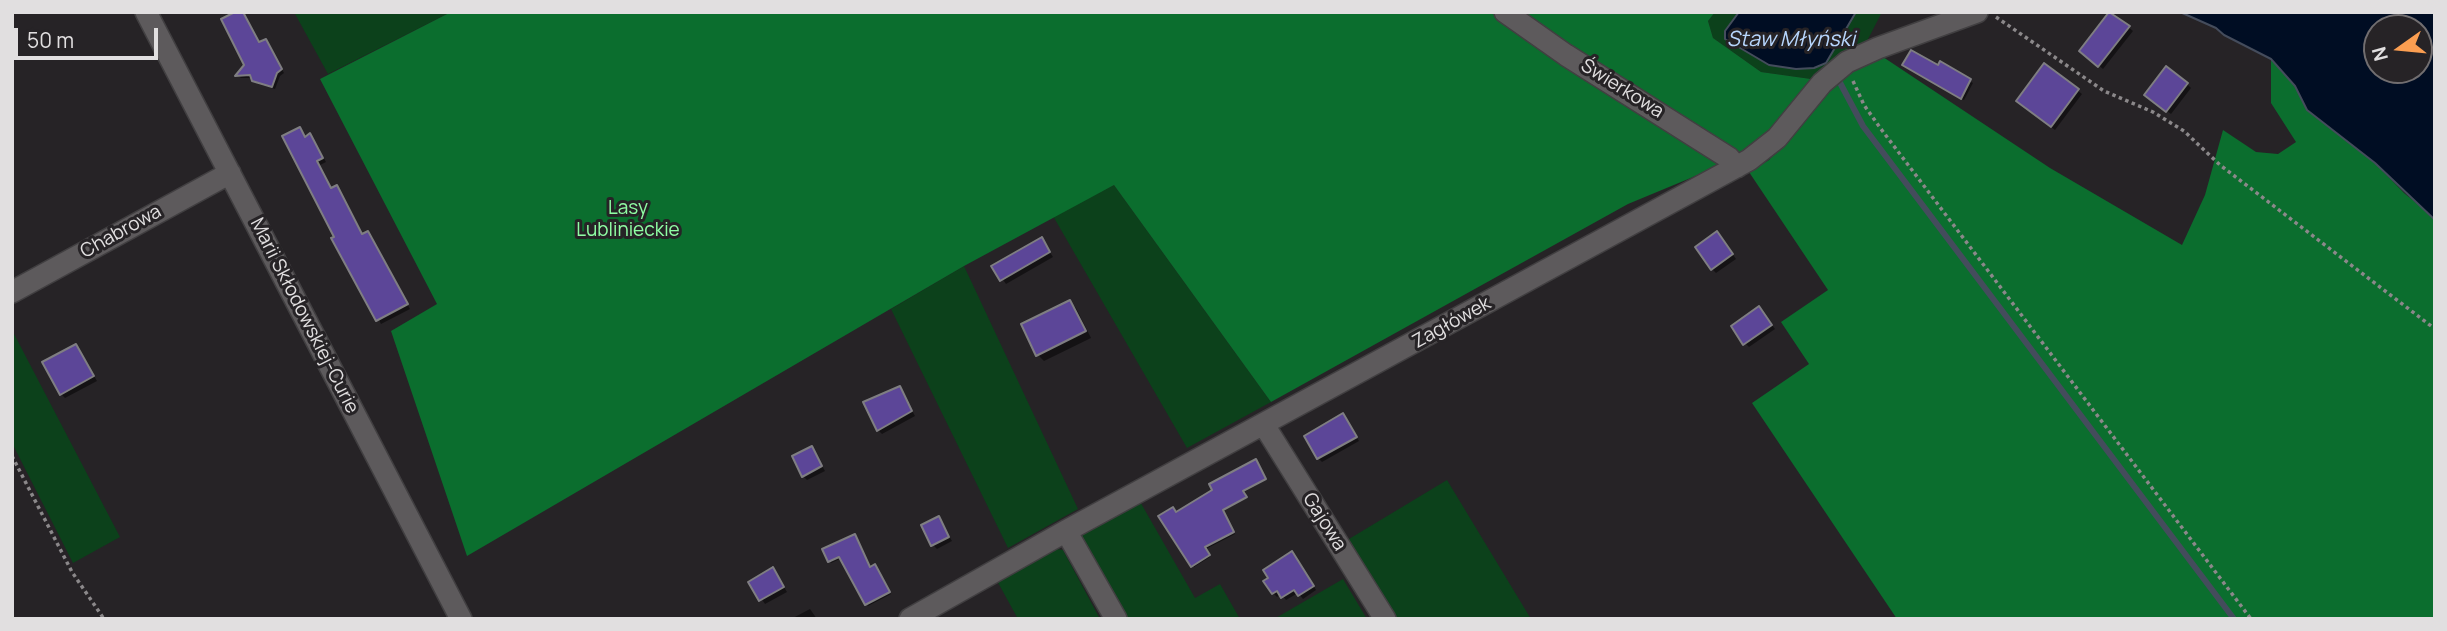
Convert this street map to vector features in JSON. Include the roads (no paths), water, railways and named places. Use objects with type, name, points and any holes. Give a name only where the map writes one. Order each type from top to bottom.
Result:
[{"type":"street","name":"Marii Skłodowskiej-Curie","points":[[146,12],[461,619]]},
{"type":"street","name":"Świerkowa","points":[[1505,12],[1566,55],[1729,158],[1737,167]]},
{"type":"street","name":"Zagłówek","points":[[910,619],[1066,531],[1737,167],[1772,144],[1822,83],[1847,62],[1878,47],[1976,12]]},
{"type":"street","name":"Chabrowa","points":[[12,292],[230,173]]},
{"type":"street","name":"Gajowa","points":[[1264,425],[1385,619]]},
{"type":"street","points":[[1066,531],[1116,619]]},
{"type":"water","name":"Staw Młyński","points":[[1739,12],[1856,12],[1826,63],[1814,68],[1796,69],[1769,65],[1725,39],[1725,31]]},
{"type":"water","points":[[2180,12],[2435,12],[2435,220],[2375,163],[2307,110],[2295,86],[2271,59],[2224,35],[2216,28]]},
{"type":"waterway","points":[[1837,77],[1863,126],[2234,619]]},
{"type":"park label","name":"Lasy Lublinieckie","points":[[628,220]]}]
